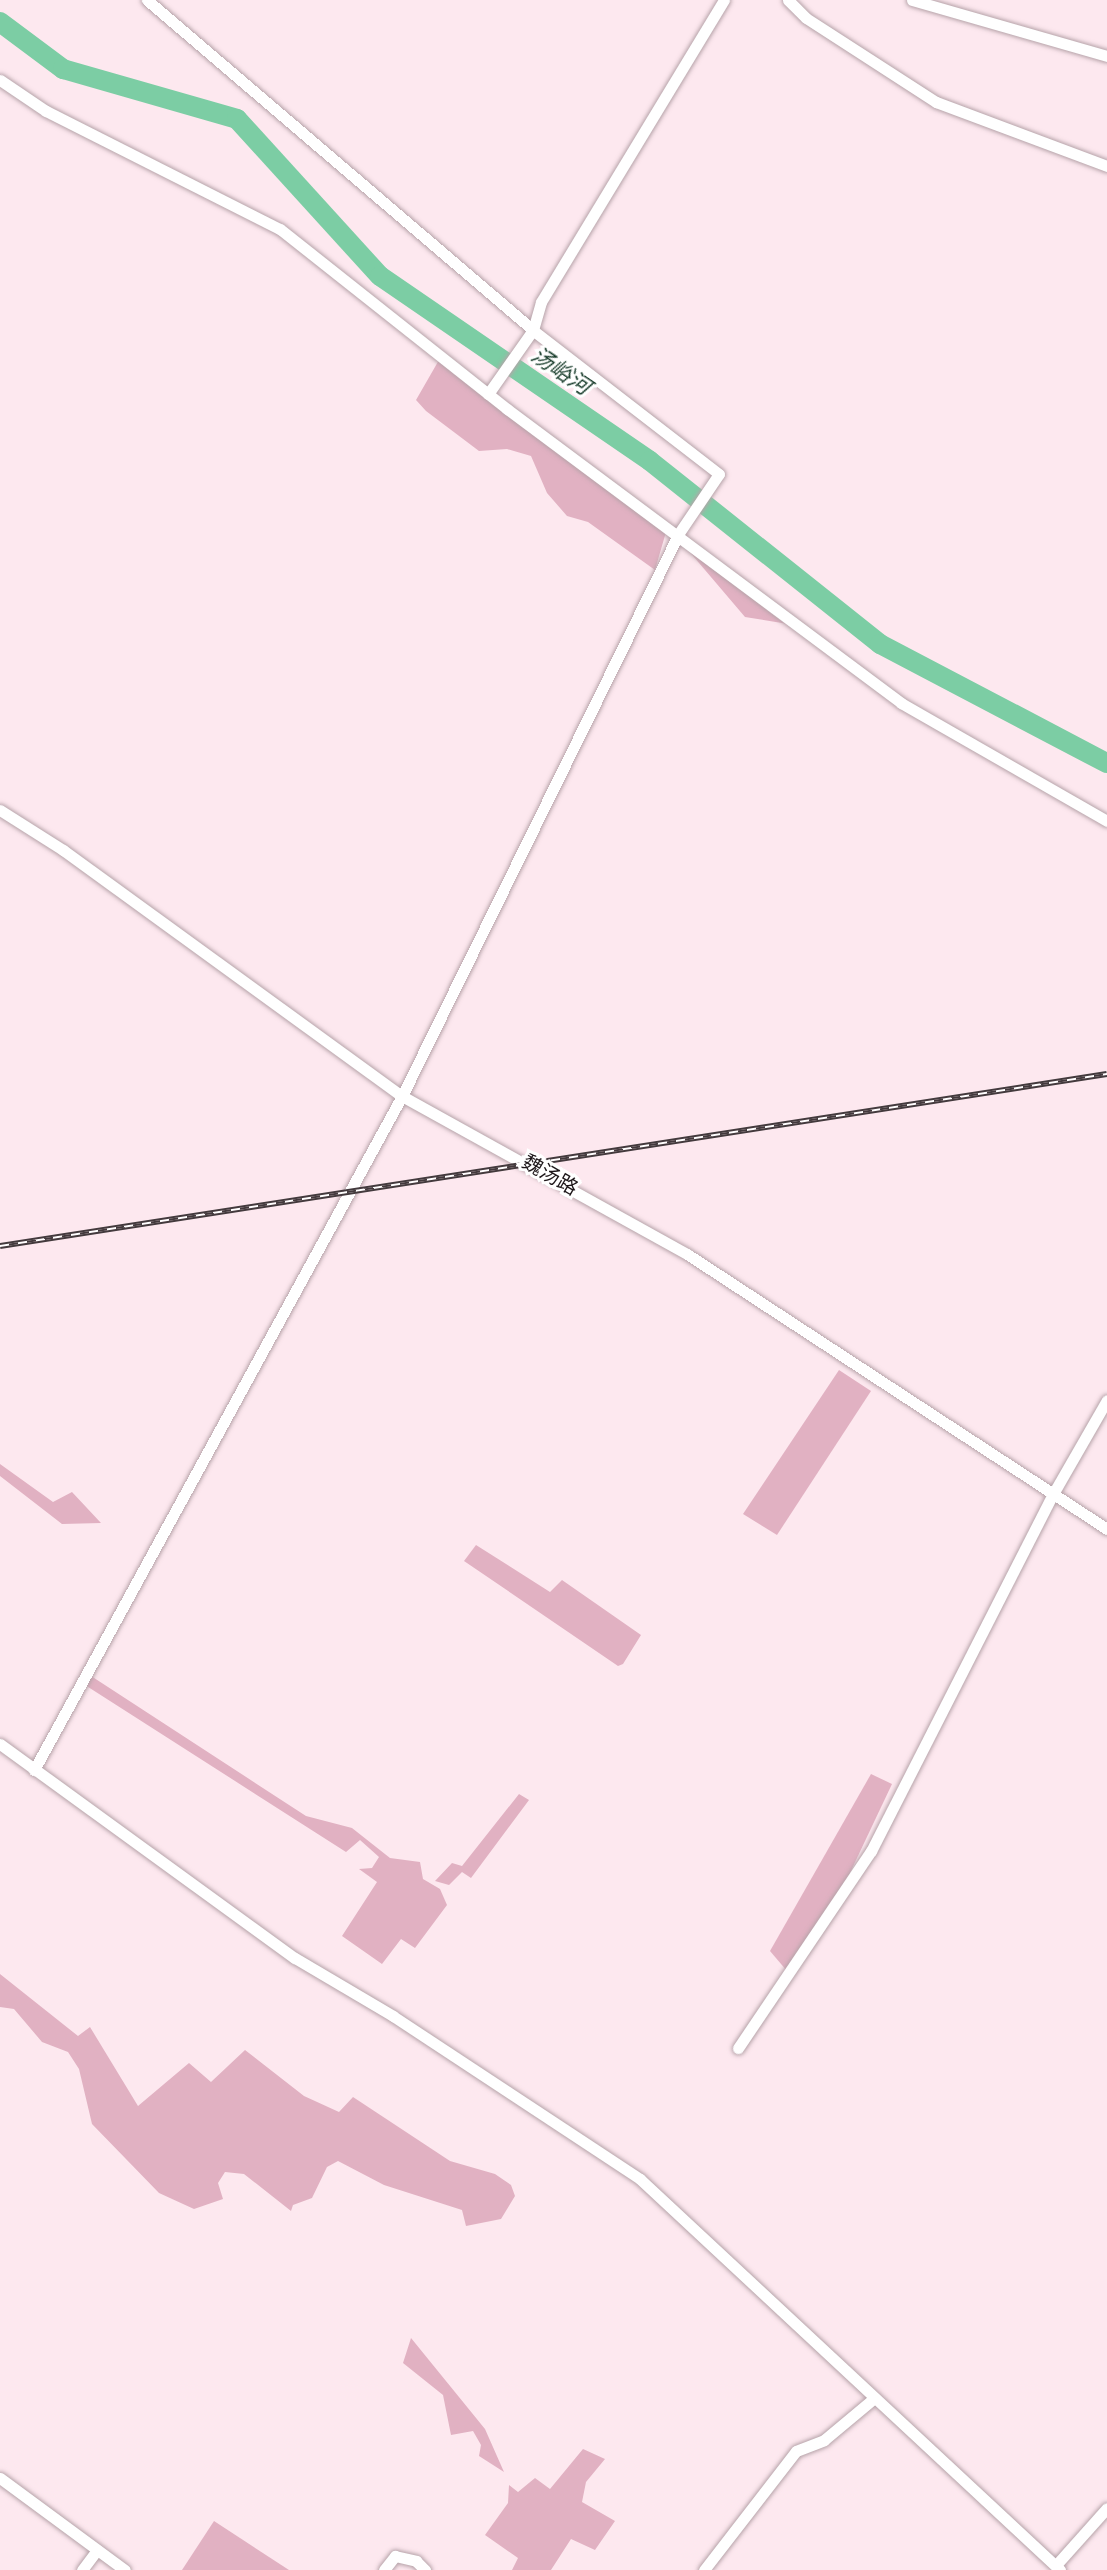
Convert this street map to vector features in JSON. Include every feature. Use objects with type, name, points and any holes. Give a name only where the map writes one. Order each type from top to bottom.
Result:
[{"type":"street","points":[[34,1770],[402,1096],[679,533],[719,474],[533,330],[147,0]]},
{"type":"street","points":[[488,394],[533,330],[541,302],[724,0]]},
{"type":"street","points":[[788,0],[806,18],[936,102],[1107,166]]},
{"type":"street","points":[[912,0],[1107,56]]},
{"type":"street","points":[[0,80],[46,111],[280,229],[488,394],[679,533],[901,703],[1107,821]]},
{"type":"street","name":"魏汤路","points":[[0,810],[63,850],[402,1096],[687,1254],[1107,1529]]},
{"type":"street","points":[[738,2048],[871,1851],[1053,1494],[1107,1400]]},
{"type":"street","points":[[0,1744],[295,1958],[393,2016],[640,2179],[1058,2568],[1107,2508]]},
{"type":"street","points":[[704,2570],[796,2451],[824,2440],[873,2399]]},
{"type":"street","points":[[0,2478],[125,2570]]},
{"type":"street","points":[[82,2570],[97,2550]]},
{"type":"street","points":[[384,2570],[395,2556],[416,2561],[425,2570]]},
{"type":"shaded area","points":[[439,360],[666,532],[655,570],[588,522],[567,516],[547,493],[531,456],[507,449],[479,451],[426,411],[416,400]]},
{"type":"shaded area","points":[[688,550],[784,623],[788,624],[745,617]]},
{"type":"shaded area","points":[[839,1370],[871,1391],[777,1535],[743,1514]]},
{"type":"shaded area","points":[[0,1464],[53,1502],[72,1492],[101,1523],[62,1524],[0,1476]]},
{"type":"shaded area","points":[[476,1545],[550,1592],[562,1580],[641,1635],[623,1664],[618,1666],[464,1561]]},
{"type":"shaded area","points":[[88,1674],[306,1816],[352,1828],[390,1858],[420,1862],[423,1879],[440,1889],[447,1905],[415,1948],[401,1939],[382,1964],[342,1936],[377,1882],[359,1869],[372,1868],[379,1857],[360,1840],[346,1852],[85,1685]]},
{"type":"shaded area","points":[[871,1774],[892,1784],[848,1877],[787,1971],[770,1951]]},
{"type":"shaded area","points":[[519,1794],[529,1800],[471,1878],[462,1872],[449,1885],[435,1881],[452,1863],[462,1866]]},
{"type":"shaded area","points":[[0,1974],[78,2036],[90,2027],[138,2106],[189,2063],[211,2082],[245,2050],[304,2096],[339,2112],[353,2097],[450,2161],[495,2174],[511,2185],[515,2196],[501,2219],[466,2226],[462,2210],[384,2185],[338,2161],[327,2167],[312,2198],[293,2205],[291,2211],[244,2174],[225,2172],[218,2183],[223,2199],[194,2209],[159,2193],[92,2124],[79,2069],[68,2052],[42,2042],[14,2009],[0,2007]]},
{"type":"shaded area","points":[[411,2338],[485,2429],[504,2472],[479,2456],[481,2445],[473,2431],[451,2435],[443,2395],[403,2363]]},
{"type":"shaded area","points":[[583,2449],[605,2459],[586,2482],[582,2502],[615,2521],[595,2550],[571,2539],[551,2570],[512,2570],[518,2558],[485,2535],[508,2503],[509,2485],[518,2492],[535,2478],[550,2489]]},
{"type":"shaded area","points":[[214,2521],[289,2570],[182,2570]]},
{"type":"waterway","name":"汤峪河","points":[[0,22],[63,69],[237,119],[380,276],[650,461],[880,644],[1107,763]]},
{"type":"railway","points":[[0,1246],[1107,1074]]}]
